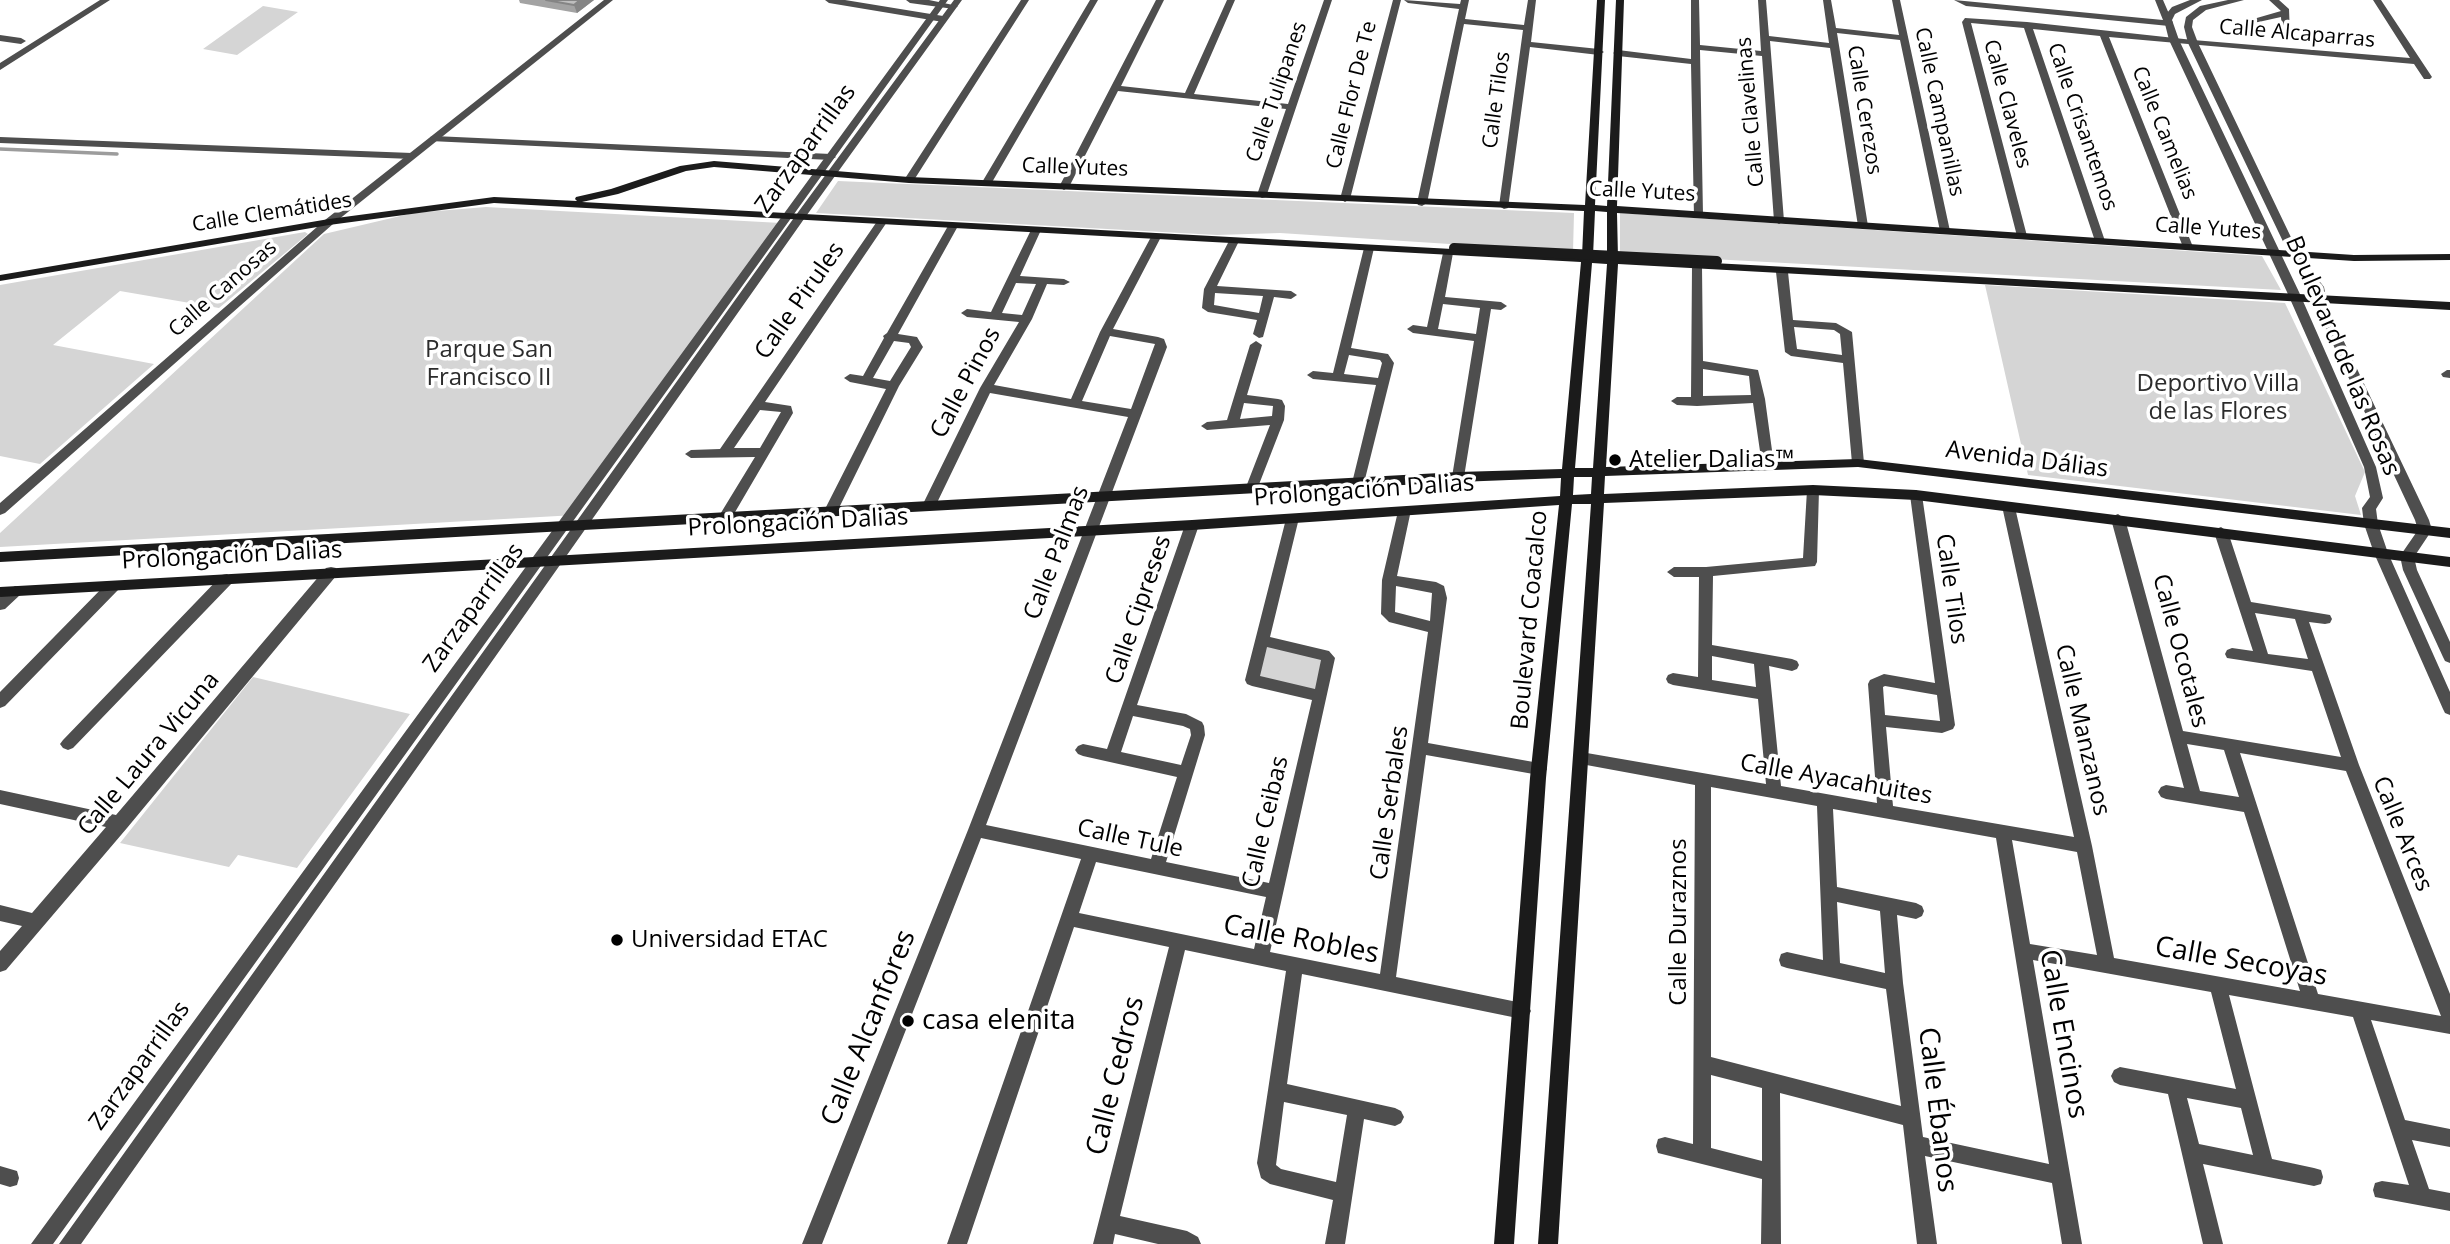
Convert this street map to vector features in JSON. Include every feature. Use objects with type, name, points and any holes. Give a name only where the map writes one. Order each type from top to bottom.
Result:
[{"type":"main road","name":"Boulevard Coacalco","points":[[1504,1244],[1539,769],[1553,646],[1587,261],[1601,0]]},
{"type":"main road","points":[[1548,1244],[1613,262],[1612,209],[1620,0]]},
{"type":"main road","name":"Calle Clemátides","points":[[551,202],[614,192],[699,164],[824,175]]},
{"type":"main road","name":"Calle Yutes","points":[[824,175],[1422,203],[1612,209],[2354,258],[2450,257]]},
{"type":"main road","name":"Calle Clemátides","points":[[0,278],[328,222],[494,201],[794,217]]},
{"type":"main road","points":[[794,217],[1369,248],[1717,261],[1876,270],[1944,279]]},
{"type":"main road","points":[[1239,241],[1324,241],[1587,261],[2450,306]]},
{"type":"main road","name":"Avenida Dálias","points":[[1598,472],[1858,463],[2450,533]]},
{"type":"main road","name":"Prolongación Dalias","points":[[0,557],[1252,487],[1567,471],[1598,472]]},
{"type":"main road","name":"Avenida Dálias","points":[[1599,499],[1813,490],[1916,495],[2450,562]]},
{"type":"main road","name":"Prolongación Dalias","points":[[7,591],[1192,525],[1599,499]]},
{"type":"street","points":[[0,67],[106,0]]},
{"type":"street","name":"Calle Canosas","points":[[0,510],[328,222],[609,0]]},
{"type":"street","points":[[830,0],[943,19]]},
{"type":"street","points":[[910,0],[949,3]]},
{"type":"street","points":[[909,180],[1026,0]]},
{"type":"street","points":[[986,184],[1094,0]]},
{"type":"street","points":[[1064,187],[1160,0]]},
{"type":"street","points":[[1188,96],[1231,0]]},
{"type":"street","name":"Calle Tulipanes","points":[[1262,195],[1328,0]]},
{"type":"street","name":"Calle Flor De Te","points":[[1345,199],[1397,0]]},
{"type":"street","points":[[1409,0],[1464,3],[1422,203]]},
{"type":"street","name":"Calle Tilos","points":[[1504,206],[1532,0]]},
{"type":"street","points":[[1695,0],[1698,215]]},
{"type":"street","name":"Calle Clavelinas","points":[[1762,0],[1779,220]]},
{"type":"street","name":"Calle Cerezos","points":[[1827,0],[1863,226]]},
{"type":"street","name":"Calle Campanillas","points":[[1896,0],[1945,231]]},
{"type":"street","points":[[1958,0],[1966,4],[2028,5],[2168,21],[2175,9],[2198,0]]},
{"type":"street","name":"Boulevard de las Rosas","points":[[2159,0],[2174,40],[2370,467],[2377,498],[2369,508],[2371,524],[2381,553],[2450,709]]},
{"type":"street","points":[[2193,43],[2188,27],[2189,19],[2195,12],[2212,5],[2240,0]]},
{"type":"street","points":[[2273,0],[2283,6],[2287,33]]},
{"type":"street","name":"Calle Alcaparras","points":[[2377,0],[2427,77]]},
{"type":"street","name":"Zarzaparrillas","points":[[824,175],[831,156],[931,18],[949,3]]},
{"type":"street","name":"Zarzaparrillas","points":[[69,1244],[558,559],[794,217],[943,19],[949,3]]},
{"type":"street","points":[[2261,32],[2247,22],[2285,13]]},
{"type":"street","name":"Calle Claveles","points":[[2022,236],[1966,22],[1973,19],[2174,40]]},
{"type":"street","points":[[1460,21],[1527,28]]},
{"type":"street","name":"Calle Crisantemos","points":[[2027,25],[2100,241]]},
{"type":"street","points":[[1832,30],[1902,38]]},
{"type":"street","name":"Calle Camelias","points":[[2103,33],[2188,247]]},
{"type":"street","points":[[1765,38],[1835,46]]},
{"type":"street","points":[[1,39],[21,41]]},
{"type":"street","name":"Calle Alcaparras","points":[[2174,40],[2417,61]]},
{"type":"street","name":"Boulevard de las Rosas","points":[[2193,43],[2294,254],[2315,281],[2318,300],[2425,530]]},
{"type":"street","points":[[1526,44],[1599,51]]},
{"type":"street","points":[[1696,47],[1767,54]]},
{"type":"street","points":[[1618,53],[1696,62]]},
{"type":"street","points":[[1115,88],[1292,107]]},
{"type":"street","points":[[0,139],[412,156]]},
{"type":"street","points":[[434,139],[831,156]]},
{"type":"street","name":"Zarzaparrillas","points":[[41,1244],[539,560],[561,526],[794,217]]},
{"type":"street","name":"Calle Pirules","points":[[724,453],[882,222]]},
{"type":"street","points":[[866,381],[953,226]]},
{"type":"street","points":[[995,316],[1036,230]]},
{"type":"street","points":[[1075,403],[1106,332],[1156,237]]},
{"type":"street","points":[[1239,241],[1210,289],[1207,304],[1212,311],[1262,317]]},
{"type":"street","points":[[1338,376],[1369,248]]},
{"type":"street","points":[[1432,331],[1451,250]]},
{"type":"street","points":[[1697,267],[1697,402]]},
{"type":"street","points":[[1782,271],[1791,352],[1848,360]]},
{"type":"street","points":[[1013,279],[1064,282]]},
{"type":"street","name":"Calle Pinos","points":[[929,506],[986,388],[1026,319],[1043,281]]},
{"type":"street","points":[[1210,289],[1291,295]]},
{"type":"street","points":[[1232,424],[1270,293]]},
{"type":"street","points":[[1438,300],[1501,306]]},
{"type":"street","points":[[1458,477],[1486,305]]},
{"type":"street","points":[[967,313],[1026,319]]},
{"type":"street","points":[[1787,323],[1843,328],[1858,463]]},
{"type":"street","points":[[1413,329],[1481,338]]},
{"type":"street","name":"Calle Palmas","points":[[975,830],[1161,347],[1160,342],[1106,332]]},
{"type":"street","points":[[831,511],[917,342],[889,336]]},
{"type":"street","points":[[1345,351],[1388,360],[1358,483]]},
{"type":"street","points":[[1698,364],[1754,373],[1768,465]]},
{"type":"street","points":[[1314,375],[1382,382]]},
{"type":"street","points":[[849,378],[893,386]]},
{"type":"street","points":[[986,388],[1135,414]]},
{"type":"street","points":[[1241,398],[1278,402],[1278,420],[1252,487]]},
{"type":"street","points":[[1677,401],[1759,399]]},
{"type":"street","points":[[726,516],[788,409],[755,405]]},
{"type":"street","points":[[1207,426],[1278,420]]},
{"type":"street","points":[[691,454],[763,452]]},
{"type":"street","points":[[1674,572],[1706,572],[1810,562],[1813,490]]},
{"type":"street","name":"Calle Tilos","points":[[1879,720],[1942,727],[1948,725],[1916,495]]},
{"type":"street","name":"Calle Manzanos","points":[[2009,506],[2084,846],[2107,965]]},
{"type":"street","points":[[1404,510],[1386,607],[1388,614],[1394,618],[1436,628]]},
{"type":"street","points":[[1292,518],[1252,680],[1321,696]]},
{"type":"street","name":"Calle Ocotales","points":[[2118,519],[2194,797]]},
{"type":"street","name":"Calle Cipreses","points":[[1112,755],[1192,525]]},
{"type":"street","points":[[2425,530],[2407,556],[2410,570],[2450,657]]},
{"type":"street","points":[[2221,532],[2263,659]]},
{"type":"street","name":"Calle Laura Vicuna","points":[[0,964],[331,572]]},
{"type":"street","points":[[1705,684],[1706,572]]},
{"type":"street","points":[[68,744],[227,579]]},
{"type":"street","name":"Calle Serbales","points":[[1387,984],[1421,748],[1438,590],[1431,586],[1390,580]]},
{"type":"street","points":[[0,702],[113,586]]},
{"type":"street","points":[[0,605],[7,591]]},
{"type":"street","points":[[2244,606],[2325,619]]},
{"type":"street","name":"Calle Arces","points":[[2300,615],[2351,765],[2450,1016]]},
{"type":"street","name":"Calle Ceibas","points":[[1261,640],[1328,658],[1261,959]]},
{"type":"street","points":[[1705,649],[1792,665]]},
{"type":"street","points":[[2232,654],[2316,666]]},
{"type":"street","points":[[1761,659],[1774,792]]},
{"type":"street","points":[[1673,679],[1764,694]]},
{"type":"street","points":[[1886,812],[1875,684],[1879,681],[1942,690]]},
{"type":"street","name":"Calle Cipreses","points":[[1128,709],[1186,720],[1197,726],[1198,735],[1156,867]]},
{"type":"street","points":[[2177,736],[2351,765]]},
{"type":"street","name":"Calle Ocotales","points":[[2230,744],[2312,1001]]},
{"type":"street","points":[[1421,748],[1539,769]]},
{"type":"street","points":[[1083,750],[1186,773]]},
{"type":"street","name":"Calle Ayacahuites","points":[[1581,758],[2084,846]]},
{"type":"street","name":"Calle Duraznos","points":[[1702,1156],[1703,780]]},
{"type":"street","points":[[2166,792],[2250,806]]},
{"type":"street","points":[[0,797],[121,823]]},
{"type":"street","points":[[1825,801],[1832,971]]},
{"type":"street","name":"Calle Tule","points":[[975,830],[1275,892]]},
{"type":"street","name":"Calle Alcanfores","points":[[812,1244],[975,830]]},
{"type":"street","name":"Calle Encinos","points":[[2003,832],[2072,1244]]},
{"type":"street","points":[[957,1244],[1091,854]]},
{"type":"street","points":[[1829,893],[1916,911]]},
{"type":"street","name":"Calle Ébanos","points":[[1888,905],[1894,983],[1927,1244]]},
{"type":"street","points":[[0,913],[36,922]]},
{"type":"street","name":"Calle Robles","points":[[1070,919],[1522,1010]]},
{"type":"street","name":"Calle Cedros","points":[[1103,1244],[1179,942]]},
{"type":"street","name":"Calle Secoyas","points":[[2022,950],[2450,1026]]},
{"type":"street","points":[[1787,960],[1894,983]]},
{"type":"street","points":[[1295,965],[1266,1163],[1268,1171],[1277,1177],[1343,1194]]},
{"type":"street","points":[[2218,985],[2265,1167]]},
{"type":"street","points":[[2359,1010],[2422,1197]]},
{"type":"street","points":[[1703,1064],[1911,1118]]},
{"type":"street","points":[[2120,1076],[2249,1101]]},
{"type":"street","points":[[1770,1244],[1771,1081]]},
{"type":"street","points":[[2176,1088],[2213,1244]]},
{"type":"street","points":[[1277,1091],[1395,1117]]},
{"type":"street","points":[[1335,1244],[1357,1108]]},
{"type":"street","points":[[2399,1128],[2450,1138]]},
{"type":"street","points":[[1914,1144],[2061,1175]]},
{"type":"street","points":[[1665,1146],[1770,1172]]},
{"type":"street","points":[[2192,1152],[2314,1177]]},
{"type":"street","points":[[2382,1190],[2450,1202]]},
{"type":"street","points":[[1108,1223],[1191,1244]]},
{"type":"green space","points":[[263,6],[298,12],[237,55],[203,49]]},
{"type":"green space","points":[[838,181],[1574,213],[1573,252],[1280,233],[1217,235],[816,213]]},
{"type":"green space","name":"Parque San Francisco II","points":[[486,207],[781,223],[576,515],[0,547],[0,533],[324,234],[413,213]]},
{"type":"green space","points":[[1620,213],[2262,256],[2281,290],[1620,254]]},
{"type":"green space","points":[[305,232],[308,234],[219,308],[120,291],[53,345],[154,364],[40,464],[0,456],[0,285]]},
{"type":"green space","name":"Deportivo Villa de las Flores","points":[[1985,285],[2285,303],[2365,472],[2355,496],[2361,515],[2028,475]]},
{"type":"green space","points":[[1261,644],[1324,659],[1317,693],[1254,677]]},
{"type":"green space","points":[[253,677],[410,714],[297,868],[238,855],[229,867],[120,843]]},
{"type":"building","points":[[546,0],[580,0],[574,5]]},
{"type":"waterway","points":[[0,149],[117,154]]},
{"type":"place","name":"Atelier Dalias™","points":[[1615,460]]},
{"type":"place","name":"Universidad ETAC","points":[[617,940]]},
{"type":"place","name":"casa elenita","points":[[908,1021]]}]
